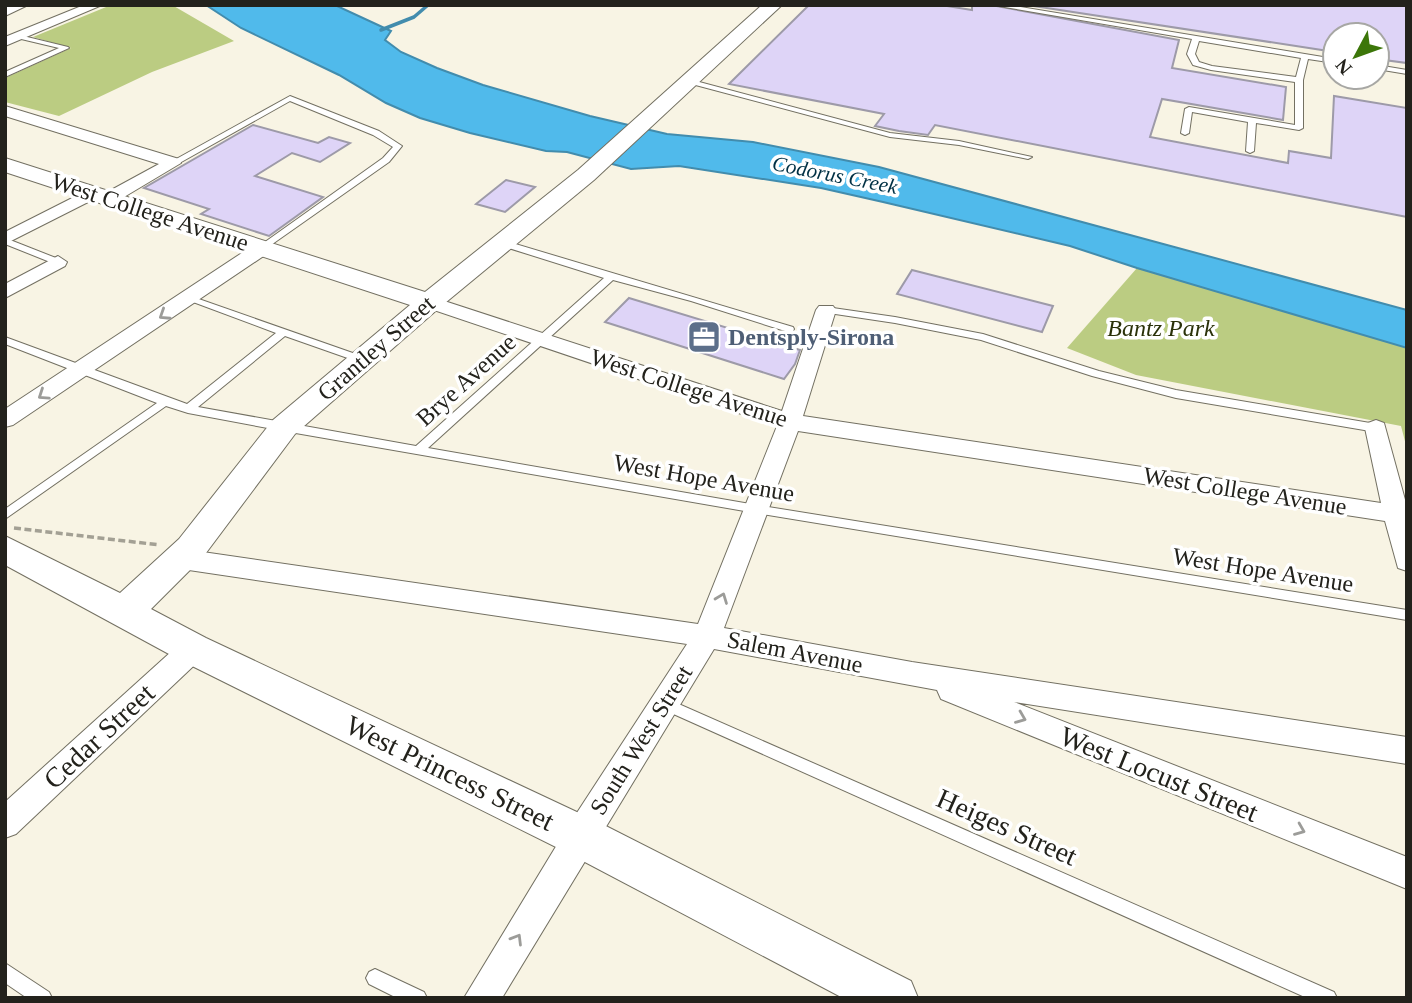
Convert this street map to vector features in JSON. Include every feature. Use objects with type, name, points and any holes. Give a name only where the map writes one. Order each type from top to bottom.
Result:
[{"type":"street","points":[[5,12],[22,5]]},
{"type":"street","points":[[49,5],[78,13]]},
{"type":"street","points":[[5,43],[96,5]]},
{"type":"street","name":"Grantley Street","points":[[124,612],[187,553],[284,427],[429,302],[657,114],[773,5]]},
{"type":"street","points":[[5,111],[173,163]]},
{"type":"street","points":[[5,240],[173,163]]},
{"type":"street","name":"West College Avenue","points":[[5,165],[790,422],[1396,514]]},
{"type":"street","points":[[5,420],[190,299],[261,249]]},
{"type":"street","points":[[5,292],[58,262]]},
{"type":"street","name":"South West Street","points":[[482,998],[580,836],[707,636],[790,422],[825,310]]},
{"type":"street","points":[[1376,428],[1407,561]]},
{"type":"street","name":"West Princess Street","points":[[5,549],[192,649],[580,836],[894,998]]},
{"type":"street","name":"Salem Avenue","points":[[187,553],[707,636],[912,674],[1407,751]]},
{"type":"street","name":"Cedar Street","points":[[5,823],[192,649]]},
{"type":"street","name":"West Locust Street","points":[[912,674],[1407,873]]},
{"type":"lane","points":[[996,5],[1321,59]]},
{"type":"lane","points":[[5,75],[66,48],[19,37]]},
{"type":"lane","points":[[1196,38],[1191,54],[1196,63],[1211,68],[1299,80]]},
{"type":"lane","points":[[1185,134],[1189,109],[1299,128],[1299,80],[1305,56]]},
{"type":"lane","points":[[691,81],[890,135],[959,143],[1028,157]]},
{"type":"lane","points":[[173,163],[290,99],[376,132],[398,146],[396,151],[375,167],[261,249]]},
{"type":"lane","points":[[1250,151],[1252,120]]},
{"type":"lane","points":[[5,240],[58,262]]},
{"type":"lane","points":[[502,243],[789,329]]},
{"type":"lane","points":[[541,340],[611,277]]},
{"type":"lane","points":[[190,299],[363,360]]},
{"type":"lane","points":[[825,310],[983,337],[1096,374],[1176,394],[1376,428]]},
{"type":"lane","points":[[188,409],[284,332]]},
{"type":"lane","name":"West Hope Avenue","points":[[5,340],[188,409],[756,509],[1407,615]]},
{"type":"lane","name":"Brye Avenue","points":[[418,451],[541,340]]},
{"type":"lane","points":[[5,515],[166,402]]},
{"type":"lane","name":"Heiges Street","points":[[665,704],[1328,998]]},
{"type":"lane","points":[[5,972],[43,998]]},
{"type":"lane","points":[[375,978],[418,998]]},
{"type":"path","points":[[5,527],[187,553]]},
{"type":"green space","points":[[111,5],[172,5],[234,41],[152,72],[59,116],[5,102],[5,78],[71,48],[33,37]]},
{"type":"green space","name":"Bantz Park","points":[[1137,268],[1407,348],[1407,449],[1401,426],[1136,375],[1067,348]]},
{"type":"water","name":"Codorus Creek","points":[[206,5],[335,5],[391,31],[385,40],[401,52],[437,68],[483,85],[590,116],[667,134],[753,142],[879,167],[1407,310],[1407,348],[1070,246],[883,202],[821,188],[679,166],[631,169],[567,152],[546,151],[470,133],[420,118],[386,103],[339,75],[241,28]]},
{"type":"building","points":[[809,5],[941,5],[972,10],[972,5],[991,5],[1179,40],[1172,68],[1286,87],[1283,120],[1162,99],[1150,137],[1288,163],[1289,151],[1331,158],[1334,96],[1407,108],[1407,217],[935,125],[928,135],[899,131],[875,126],[884,114],[729,84]]},
{"type":"building","points":[[1027,5],[1407,5],[1407,63],[1391,61],[1391,21],[1321,21],[1321,50]]},
{"type":"building","points":[[253,125],[318,143],[329,137],[350,143],[320,162],[292,153],[255,176],[323,197],[269,236],[201,214],[209,209],[144,188]]},
{"type":"building","points":[[506,180],[535,187],[505,212],[476,204]]},
{"type":"building","points":[[912,270],[1053,306],[1042,332],[897,294]]},
{"type":"building","name":"Dentsply-Sirona","points":[[629,298],[800,350],[795,364],[784,379],[605,322]]},
{"type":"waterway","points":[[381,30],[414,17],[428,5]]},
{"type":"place","name":"Dentsply-Sirona","points":[[704,337]]}]
